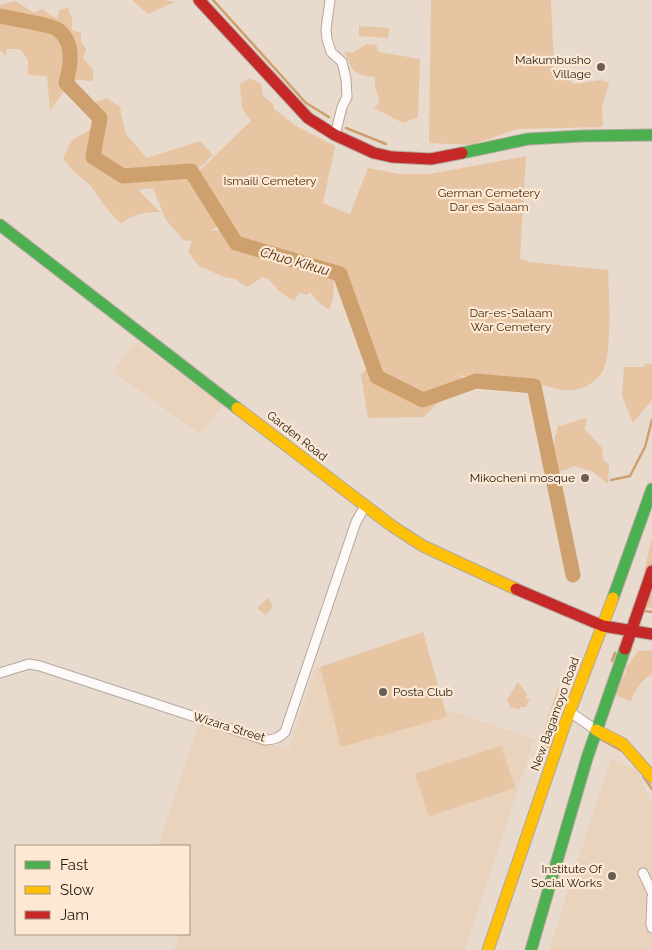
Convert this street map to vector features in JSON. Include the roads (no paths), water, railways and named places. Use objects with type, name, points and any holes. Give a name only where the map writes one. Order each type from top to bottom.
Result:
[{"type":"main road","points":[[199,0],[308,118],[335,135],[374,153],[392,157],[431,160],[528,139],[652,135]]},
{"type":"main road","name":"Garden Road","points":[[0,225],[392,526],[424,546],[486,576],[603,626],[652,634]]},
{"type":"main road","name":"New Bagamoyo Road","points":[[488,950],[570,712],[652,489]]},
{"type":"main road","points":[[531,950],[596,730],[652,571]]},
{"type":"main road","points":[[596,730],[623,744],[652,777]]},
{"type":"street","points":[[330,0],[326,29],[327,39],[331,52],[342,62],[346,79],[347,97],[342,107],[335,135]]},
{"type":"street","name":"Wizara Street","points":[[0,673],[29,664],[34,665],[265,740],[273,740],[280,737],[285,732],[356,522],[365,506]]},
{"type":"street","points":[[570,712],[596,730]]},
{"type":"street","points":[[643,873],[652,892]]},
{"type":"street","points":[[652,897],[652,928]]},
{"type":"waterway","points":[[213,0],[306,103],[329,117]]},
{"type":"waterway","name":"Chuo Kikuu","points":[[0,16],[53,27],[63,34],[67,40],[70,61],[66,83],[100,118],[93,157],[123,176],[191,171],[236,243],[340,274],[377,377],[423,400],[476,381],[534,386],[573,575]]},
{"type":"waterway","points":[[346,128],[386,144]]},
{"type":"waterway","points":[[611,480],[630,476],[645,447],[652,420]]},
{"type":"waterway","points":[[645,611],[652,612]]},
{"type":"waterway","points":[[612,661],[615,653]]},
{"type":"waterway","points":[[600,739],[622,751]]},
{"type":"waterway","points":[[643,776],[652,789]]},
{"type":"place","name":"Makumbusho Village","points":[[601,67]]},
{"type":"place","name":"Mikocheni mosque","points":[[585,478]]},
{"type":"place","name":"Posta Club","points":[[383,692]]},
{"type":"place","name":"Institute Of Social Works","points":[[612,876]]},
{"type":"park label","name":"Ismaili Cemetery","points":[[270,181]]},
{"type":"park label","name":"German Cemetery Dar es Salaam","points":[[489,200]]},
{"type":"park label","name":"Dar-es-Salaam War Cemetery","points":[[511,320]]}]
